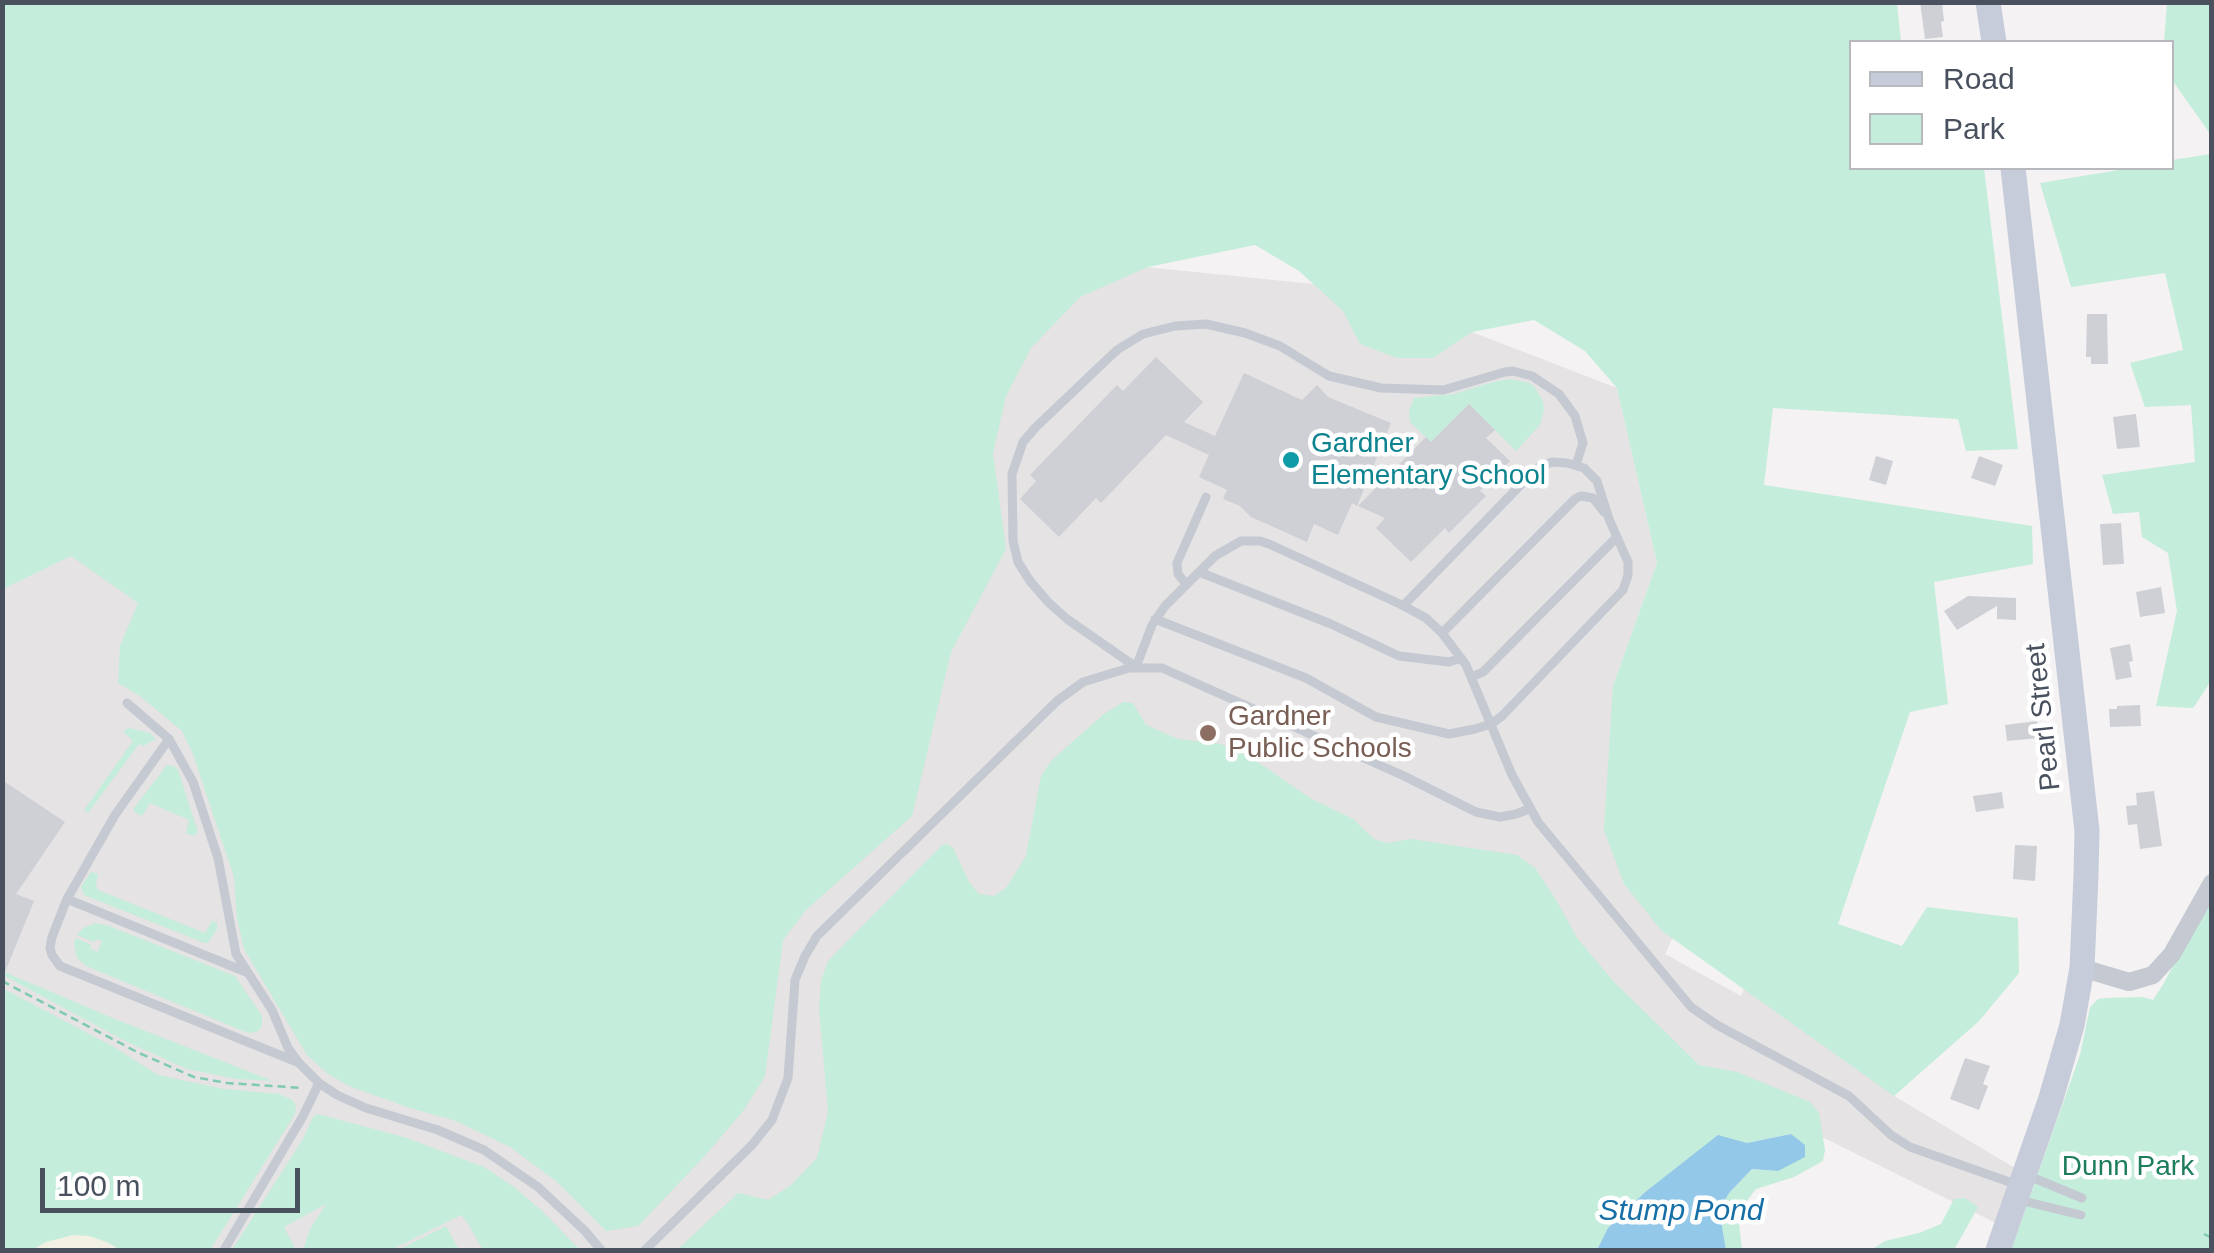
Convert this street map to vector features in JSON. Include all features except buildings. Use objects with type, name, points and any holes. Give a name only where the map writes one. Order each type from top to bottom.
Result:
[{"type":"main road","points":[[1988,2],[1994,40]]},
{"type":"main road","name":"Pearl Street","points":[[1998,1250],[2072,1025],[2082,968],[2087,831],[2012,170]]},
{"type":"street","points":[[2082,968],[2129,982],[2153,975],[2172,954],[2212,883]]},
{"type":"lane","points":[[1136,668],[1067,619],[1030,581],[1016,553],[1011,492],[1012,474],[1023,442],[1106,359],[1142,334],[1190,324],[1225,327],[1280,346],[1330,376],[1381,388],[1443,390],[1506,372],[1523,373],[1551,387],[1574,416],[1583,442],[1576,465]]},
{"type":"lane","points":[[1155,620],[1306,678],[1376,717],[1449,734],[1466,732],[1491,724],[1510,708],[1624,590],[1628,562],[1597,481],[1576,465],[1552,462],[1531,472],[1404,606]]},
{"type":"lane","points":[[1186,584],[1178,574],[1178,563],[1206,498]]},
{"type":"lane","points":[[1442,634],[1575,498],[1592,498],[1609,519]]},
{"type":"lane","points":[[1472,677],[1482,672],[1617,537]]},
{"type":"lane","points":[[1136,668],[1155,620],[1165,606],[1215,556],[1248,540],[1260,541],[1426,618],[1462,658],[1512,775],[1544,831],[1699,1014],[1849,1096],[1910,1148],[2021,1186],[2081,1215]]},
{"type":"lane","points":[[1198,572],[1322,620],[1399,656],[1449,662],[1462,658]]},
{"type":"lane","points":[[645,1250],[752,1145],[772,1120],[788,1078],[795,980],[804,956],[818,936],[1070,690],[1101,675],[1162,668],[1486,816],[1508,816],[1529,809]]},
{"type":"lane","points":[[127,703],[169,739],[193,782],[218,858],[236,954],[272,1010],[288,1048],[317,1086],[366,1108],[438,1130],[484,1150],[538,1187],[601,1250]]},
{"type":"lane","points":[[169,739],[116,815],[68,899],[50,948],[60,966],[299,1063]]},
{"type":"lane","points":[[68,899],[246,972]]},
{"type":"lane","points":[[224,1250],[317,1086]]},
{"type":"lane","points":[[2021,1186],[2082,1198]]},
{"type":"path","points":[[2,982],[194,1077],[227,1084],[317,1086]]},
{"type":"path","points":[[2204,1234],[2212,1238]]},
{"type":"shaded area","name":"Gardner Public Schools","points":[[1077,260],[1313,284],[1472,332],[1617,388],[1657,563],[1613,686],[1697,886],[1665,954],[1741,996],[1770,931],[1908,1012],[1894,1096],[2025,1174],[2006,1228],[1715,1084],[860,1250],[3,1250],[3,589],[248,469]]},
{"type":"green space","points":[[3,2],[1897,3],[1901,40],[1849,40],[1849,170],[1984,170],[2018,449],[1966,451],[1958,419],[1773,408],[1764,485],[2032,526],[2033,564],[1934,582],[1948,704],[1910,712],[1838,924],[1902,946],[1927,907],[2018,918],[2019,973],[1979,1021],[1894,1096],[1662,931],[1624,884],[1604,830],[1613,686],[1657,563],[1617,388],[1585,351],[1534,320],[1472,332],[1433,358],[1397,358],[1360,344],[1343,311],[1299,271],[1255,245],[1148,267],[1080,297],[1031,348],[1006,396],[993,453],[1006,549],[951,652],[912,816],[806,910],[783,940],[765,1076],[744,1110],[638,1226],[606,1231],[556,1181],[510,1147],[456,1121],[349,1086],[307,1055],[244,949],[234,877],[182,731],[118,683],[120,646],[138,603],[71,556],[3,589]]},
{"type":"green space","points":[[2167,3],[2211,3],[2211,135],[2174,83],[2174,40],[2164,40]]},
{"type":"green space","points":[[2211,154],[2211,681],[2193,708],[2156,706],[2177,611],[2168,553],[2142,537],[2139,512],[2113,514],[2102,475],[2195,462],[2191,405],[2145,407],[2130,363],[2183,350],[2165,273],[2071,287],[2040,183],[2119,170],[2174,170],[2174,160]]},
{"type":"green space","points":[[1510,379],[1530,383],[1543,401],[1544,410],[1540,425],[1516,451],[1469,404],[1431,442],[1410,422],[1414,398],[1454,394]]},
{"type":"green space","points":[[1123,702],[1133,703],[1146,725],[1178,739],[1221,744],[1249,756],[1310,798],[1353,819],[1374,839],[1387,843],[1411,839],[1517,855],[1535,868],[1577,938],[1614,982],[1699,1065],[1737,1072],[1810,1102],[1819,1113],[1823,1161],[1794,1177],[1756,1189],[1745,1203],[1739,1223],[1742,1250],[1726,1250],[1719,1210],[1752,1169],[1778,1171],[1791,1134],[1747,1143],[1681,1166],[1644,1193],[1608,1228],[1597,1250],[677,1250],[738,1193],[768,1200],[791,1185],[817,1158],[828,1112],[819,1008],[821,981],[828,961],[942,845],[953,848],[979,894],[994,896],[1006,888],[1026,856],[1041,776],[1052,760]]},
{"type":"green space","points":[[129,728],[150,733],[156,739],[143,746],[139,744],[88,813],[84,810],[133,741],[123,731]]},
{"type":"green space","points":[[167,765],[178,770],[198,832],[193,836],[186,833],[189,820],[150,803],[142,816],[134,812]]},
{"type":"green space","points":[[91,872],[98,874],[98,890],[205,933],[212,921],[217,922],[217,929],[205,943],[84,895],[81,887]]},
{"type":"green space","name":"Dunn Park","points":[[2211,894],[2211,1250],[2011,1250],[2080,1055],[2090,1007],[2105,998],[2153,1000]]},
{"type":"green space","points":[[96,923],[235,976],[262,1016],[262,1026],[251,1033],[243,1031],[86,966],[77,958],[74,943],[76,938],[98,952],[102,941],[77,935]]},
{"type":"green space","points":[[2,971],[273,1081],[187,1069],[125,1041]]},
{"type":"green space","points":[[2,988],[114,1047],[158,1075],[224,1089],[279,1094],[296,1105],[295,1114],[210,1250],[3,1250]]},
{"type":"green space","points":[[318,1114],[407,1138],[484,1167],[541,1210],[580,1250],[483,1250],[461,1215],[391,1250],[303,1250],[310,1229],[326,1204],[284,1227],[296,1250],[232,1250]]},
{"type":"green space","points":[[1965,1198],[1978,1207],[1954,1250],[1871,1250],[1885,1241],[1941,1224],[1954,1199]]},
{"type":"green space","points":[[446,1226],[459,1250],[398,1250]]},
{"type":"sand","points":[[73,1235],[89,1236],[120,1250],[32,1250]]},
{"type":"water","name":"Stump Pond","points":[[1791,1134],[1805,1145],[1805,1157],[1778,1171],[1752,1169],[1719,1209],[1726,1250],[1597,1250],[1608,1228],[1644,1193],[1718,1135],[1747,1143]]},
{"type":"place","name":"Gardner Elementary School","points":[[1291,460]]},
{"type":"place","name":"Gardner Public Schools","points":[[1208,733]]}]
